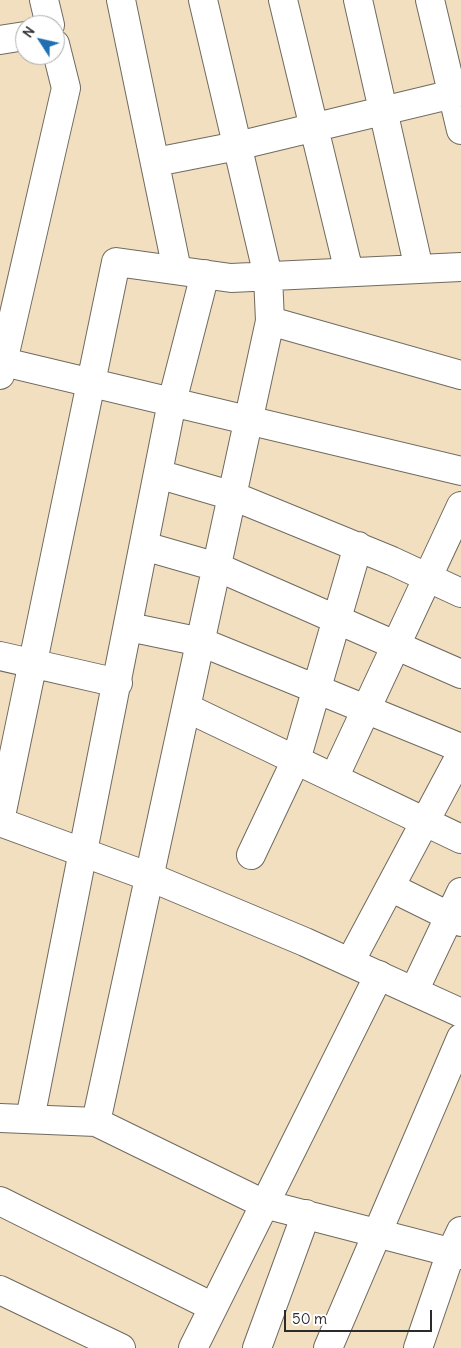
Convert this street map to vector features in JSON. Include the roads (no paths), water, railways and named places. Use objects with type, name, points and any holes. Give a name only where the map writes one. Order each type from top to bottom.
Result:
[{"type":"street","points":[[44,0],[48,15]]},
{"type":"street","points":[[121,0],[177,270]]},
{"type":"street","points":[[96,1122],[270,321],[268,276],[203,0]]},
{"type":"street","points":[[283,0],[349,272]]},
{"type":"street","points":[[358,0],[419,269]]},
{"type":"street","points":[[430,0],[457,94],[461,130]]},
{"type":"street","points":[[0,40],[15,38]]},
{"type":"street","points":[[60,65],[66,88],[1,366],[90,382],[461,471]]},
{"type":"street","points":[[156,162],[237,146],[457,94]]},
{"type":"street","points":[[461,267],[231,278],[116,262],[0,822],[150,877],[350,962],[461,1013]]},
{"type":"street","points":[[30,1119],[118,683],[172,402],[205,274]]},
{"type":"street","points":[[270,321],[461,375]]},
{"type":"street","points":[[158,474],[233,496],[358,546],[461,593]]},
{"type":"street","points":[[334,778],[461,506]]},
{"type":"street","points":[[144,546],[217,567],[461,674]]},
{"type":"street","points":[[251,855],[296,760],[358,546]]},
{"type":"street","points":[[129,626],[201,642],[461,748]]},
{"type":"street","points":[[0,656],[118,683]]},
{"type":"street","points":[[187,708],[461,839]]},
{"type":"street","points":[[350,962],[461,754]]},
{"type":"street","points":[[390,887],[455,919]]},
{"type":"street","points":[[414,992],[455,919],[461,892]]},
{"type":"street","points":[[193,1348],[378,975]]},
{"type":"street","points":[[328,1348],[461,1038]]},
{"type":"street","points":[[0,1118],[96,1122],[264,1204],[378,1233],[458,1246],[418,1348]]},
{"type":"street","points":[[0,1201],[213,1307]]},
{"type":"street","points":[[257,1348],[306,1214]]},
{"type":"street","points":[[0,1290],[121,1348]]}]
